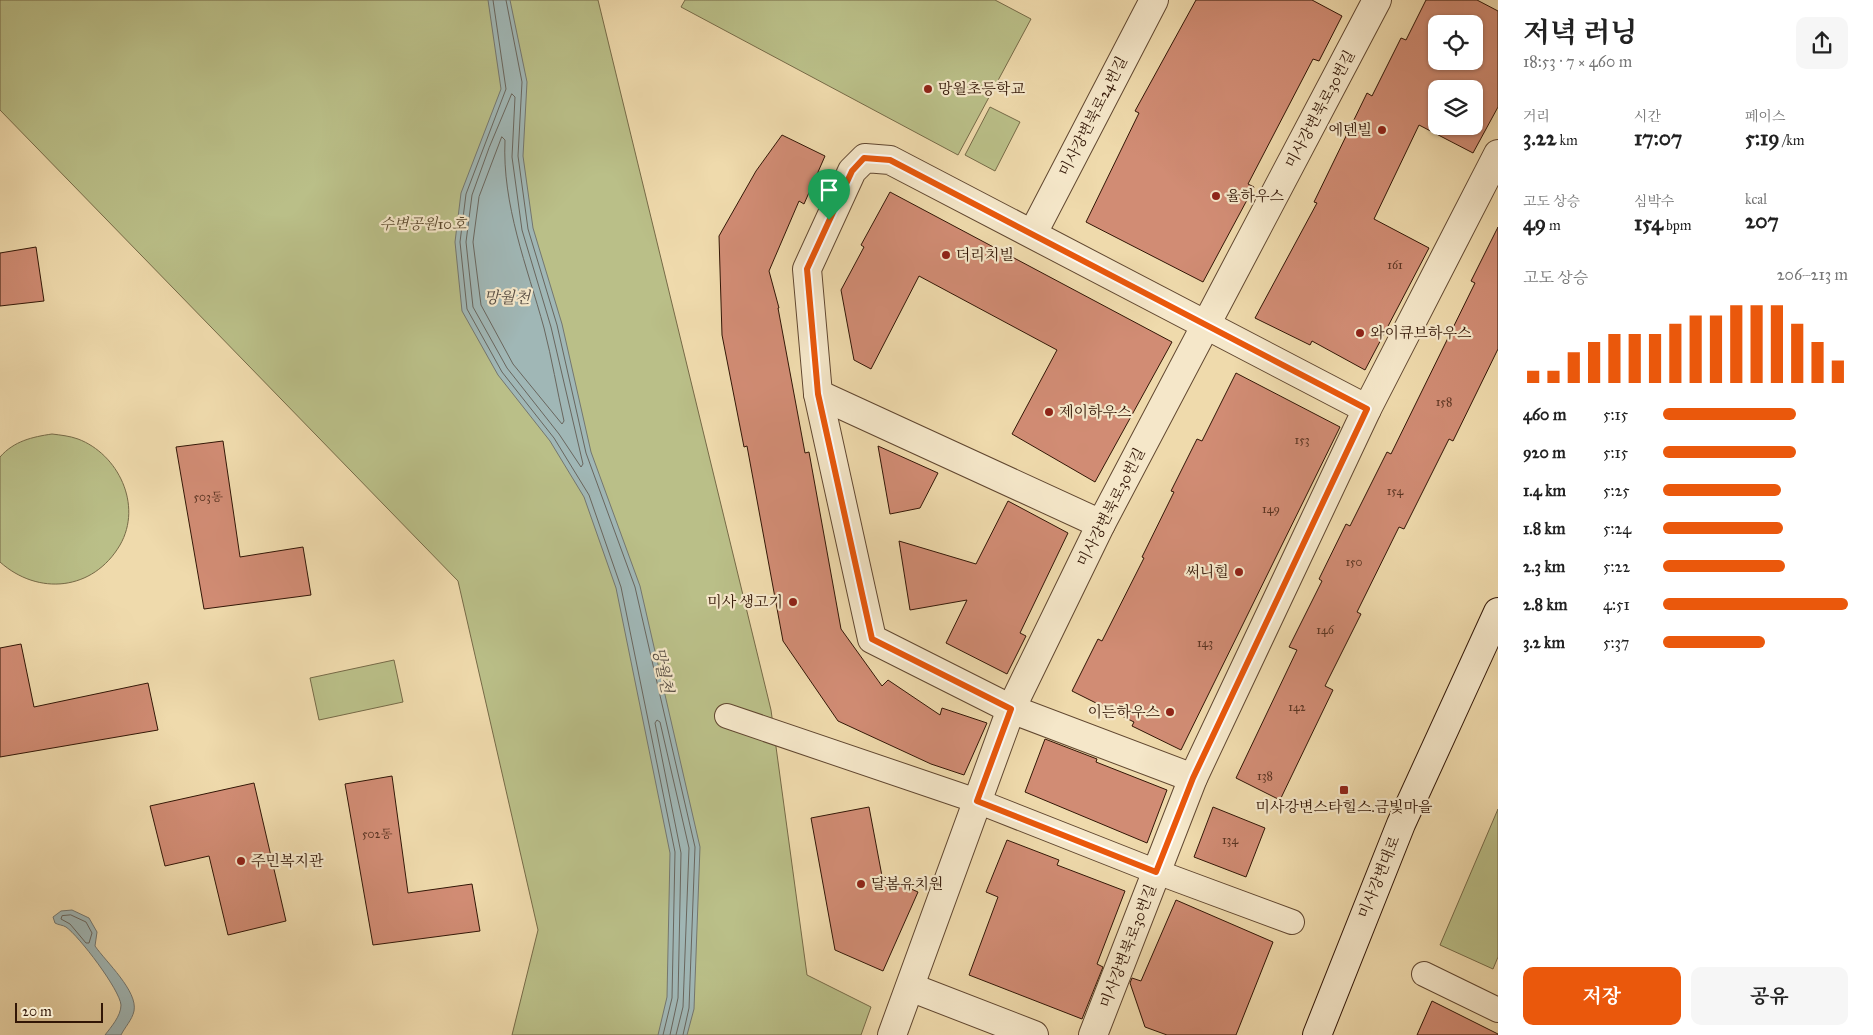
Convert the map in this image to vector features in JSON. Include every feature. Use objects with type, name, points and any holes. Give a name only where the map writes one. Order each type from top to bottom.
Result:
[{"type":"street","name":"미사강변북로24번길","points":[[1032,233],[1154,0]]},
{"type":"street","name":"미사강변북로30번길","points":[[892,1035],[1011,709],[1101,524],[1377,0]]},
{"type":"street","name":"미사강변북로30번길","points":[[1093,1035],[1193,778],[1367,409],[1498,154]]},
{"type":"street","points":[[1193,778],[1011,709],[872,639],[818,394],[807,269],[852,171],[864,158],[890,160],[1208,324],[1367,409]]},
{"type":"street","points":[[818,394],[1101,524]]},
{"type":"street","name":"미사강변대로","points":[[1317,1035],[1401,824],[1498,612]]},
{"type":"street","points":[[727,716],[977,801],[1156,872],[1292,922]]},
{"type":"street","points":[[1424,974],[1498,1010]]},
{"type":"street","points":[[910,987],[1034,1035]]},
{"type":"green space","name":"수변공원10호","points":[[0,0],[598,0],[771,710],[807,975],[871,1007],[861,1035],[512,1035],[538,930],[458,581],[0,110]]},
{"type":"green space","name":"망월초등학교","points":[[685,0],[995,0],[1031,19],[958,155],[681,7]]},
{"type":"green space","points":[[990,107],[1020,122],[995,171],[965,155]]},
{"type":"green space","points":[[52,434],[78,439],[92,446],[105,456],[123,483],[129,514],[126,530],[120,545],[109,560],[95,572],[80,580],[64,584],[48,584],[31,580],[15,573],[0,562],[0,457],[17,443]]},
{"type":"green space","points":[[394,660],[403,702],[319,720],[310,678]]},
{"type":"green space","points":[[1498,809],[1498,957],[1493,969],[1440,945]]},
{"type":"water","name":"망월천","points":[[488,0],[510,0],[527,82],[523,156],[533,228],[562,324],[591,452],[640,586],[700,847],[694,1009],[687,1035],[658,1035],[667,997],[670,853],[616,588],[584,497],[550,441],[498,375],[462,311],[455,242],[461,193],[501,89]]},
{"type":"water","points":[[72,910],[89,918],[97,932],[95,946],[120,977],[131,995],[134,1011],[121,1035],[105,1035],[121,1009],[119,998],[114,988],[98,964],[72,932],[66,927],[55,923],[53,917],[61,911]]},
{"type":"building","points":[[1196,0],[1312,0],[1342,16],[1319,61],[1313,59],[1248,184],[1254,187],[1203,282],[1086,222],[1139,113],[1135,111]]},
{"type":"building","points":[[1426,0],[1477,0],[1498,11],[1498,107],[1483,135],[1483,80],[1428,80],[1428,130],[1419,125],[1374,219],[1429,248],[1365,370],[1312,341],[1310,345],[1255,318],[1317,203],[1314,202],[1367,93],[1372,96],[1401,38],[1406,40]]},
{"type":"building","points":[[782,135],[825,156],[804,204],[799,201],[769,271],[779,308],[805,453],[809,452],[841,629],[882,686],[888,680],[940,715],[942,708],[987,723],[964,775],[931,764],[838,721],[783,641],[747,446],[744,447],[722,335],[719,236],[756,171]]},
{"type":"building","points":[[1438,135],[1483,135],[1473,153]]},
{"type":"building","points":[[890,192],[1172,342],[1095,482],[1012,434],[1057,350],[919,276],[871,369],[854,360],[841,290],[864,247],[861,245]]},
{"type":"building","points":[[1498,227],[1498,349],[1453,441],[1449,439],[1404,529],[1399,527],[1357,612],[1361,614],[1325,686],[1333,690],[1280,800],[1236,778],[1297,650],[1289,647],[1322,581],[1319,579],[1346,524],[1350,526],[1387,452],[1391,454],[1475,283],[1471,281]]},
{"type":"building","points":[[36,247],[44,301],[0,306],[0,253]]},
{"type":"building","points":[[1236,373],[1340,427],[1181,750],[1132,726],[1134,722],[1072,691],[1098,639],[1102,641],[1144,558],[1142,557],[1174,492],[1171,491],[1197,439],[1202,441]]},
{"type":"building","points":[[223,441],[240,557],[303,547],[311,595],[204,609],[176,447]]},
{"type":"building","points":[[878,446],[938,473],[920,508],[890,514]]},
{"type":"building","points":[[1008,501],[1068,533],[1020,633],[1026,636],[1007,674],[946,643],[967,600],[910,610],[899,541],[976,564]]},
{"type":"building","points":[[21,644],[34,707],[148,683],[158,730],[0,757],[0,648]]},
{"type":"building","points":[[1045,739],[1097,759],[1096,762],[1167,790],[1147,843],[1025,792]]},
{"type":"building","points":[[392,776],[408,893],[472,884],[480,931],[373,945],[345,784]]},
{"type":"building","name":"주민복지관","points":[[254,783],[286,921],[228,935],[209,856],[165,866],[150,806]]},
{"type":"building","name":"달봄유치원","points":[[869,807],[882,876],[918,892],[883,971],[835,950],[811,818]]},
{"type":"building","points":[[1213,807],[1265,828],[1246,877],[1194,857]]},
{"type":"building","points":[[1007,840],[1059,860],[1057,865],[1125,891],[1097,964],[1103,967],[1082,1019],[969,975],[998,897],[986,892]]},
{"type":"building","points":[[1176,900],[1273,942],[1236,1035],[1167,1035],[1145,1027],[1130,983],[1132,978],[1141,981]]},
{"type":"building","points":[[1432,1001],[1498,1034],[1498,1035],[1417,1035]]},
{"type":"place","name":"망월초등학교","points":[[928,89]]},
{"type":"place","name":"에덴빌","points":[[1382,130]]},
{"type":"place","name":"율하우스","points":[[1216,196]]},
{"type":"place","name":"더리치빌","points":[[946,255]]},
{"type":"place","name":"와이큐브하우스","points":[[1360,333]]},
{"type":"place","name":"제이하우스","points":[[1049,412]]},
{"type":"place","name":"써니힐","points":[[1239,572]]},
{"type":"place","name":"미사 생고기","points":[[793,602]]},
{"type":"place","name":"이든하우스","points":[[1170,712]]},
{"type":"place","name":"미사강변스타힐스.금빛마을","points":[[1344,790]]},
{"type":"place","name":"주민복지관","points":[[241,861]]},
{"type":"place","name":"달봄유치원","points":[[861,884]]},
{"type":"route","points":[[864,158],[890,160],[1208,324],[1367,409],[1193,778],[1156,872],[977,801],[1011,709],[872,639],[818,394],[807,269],[829,220],[852,171],[864,158]]}]
